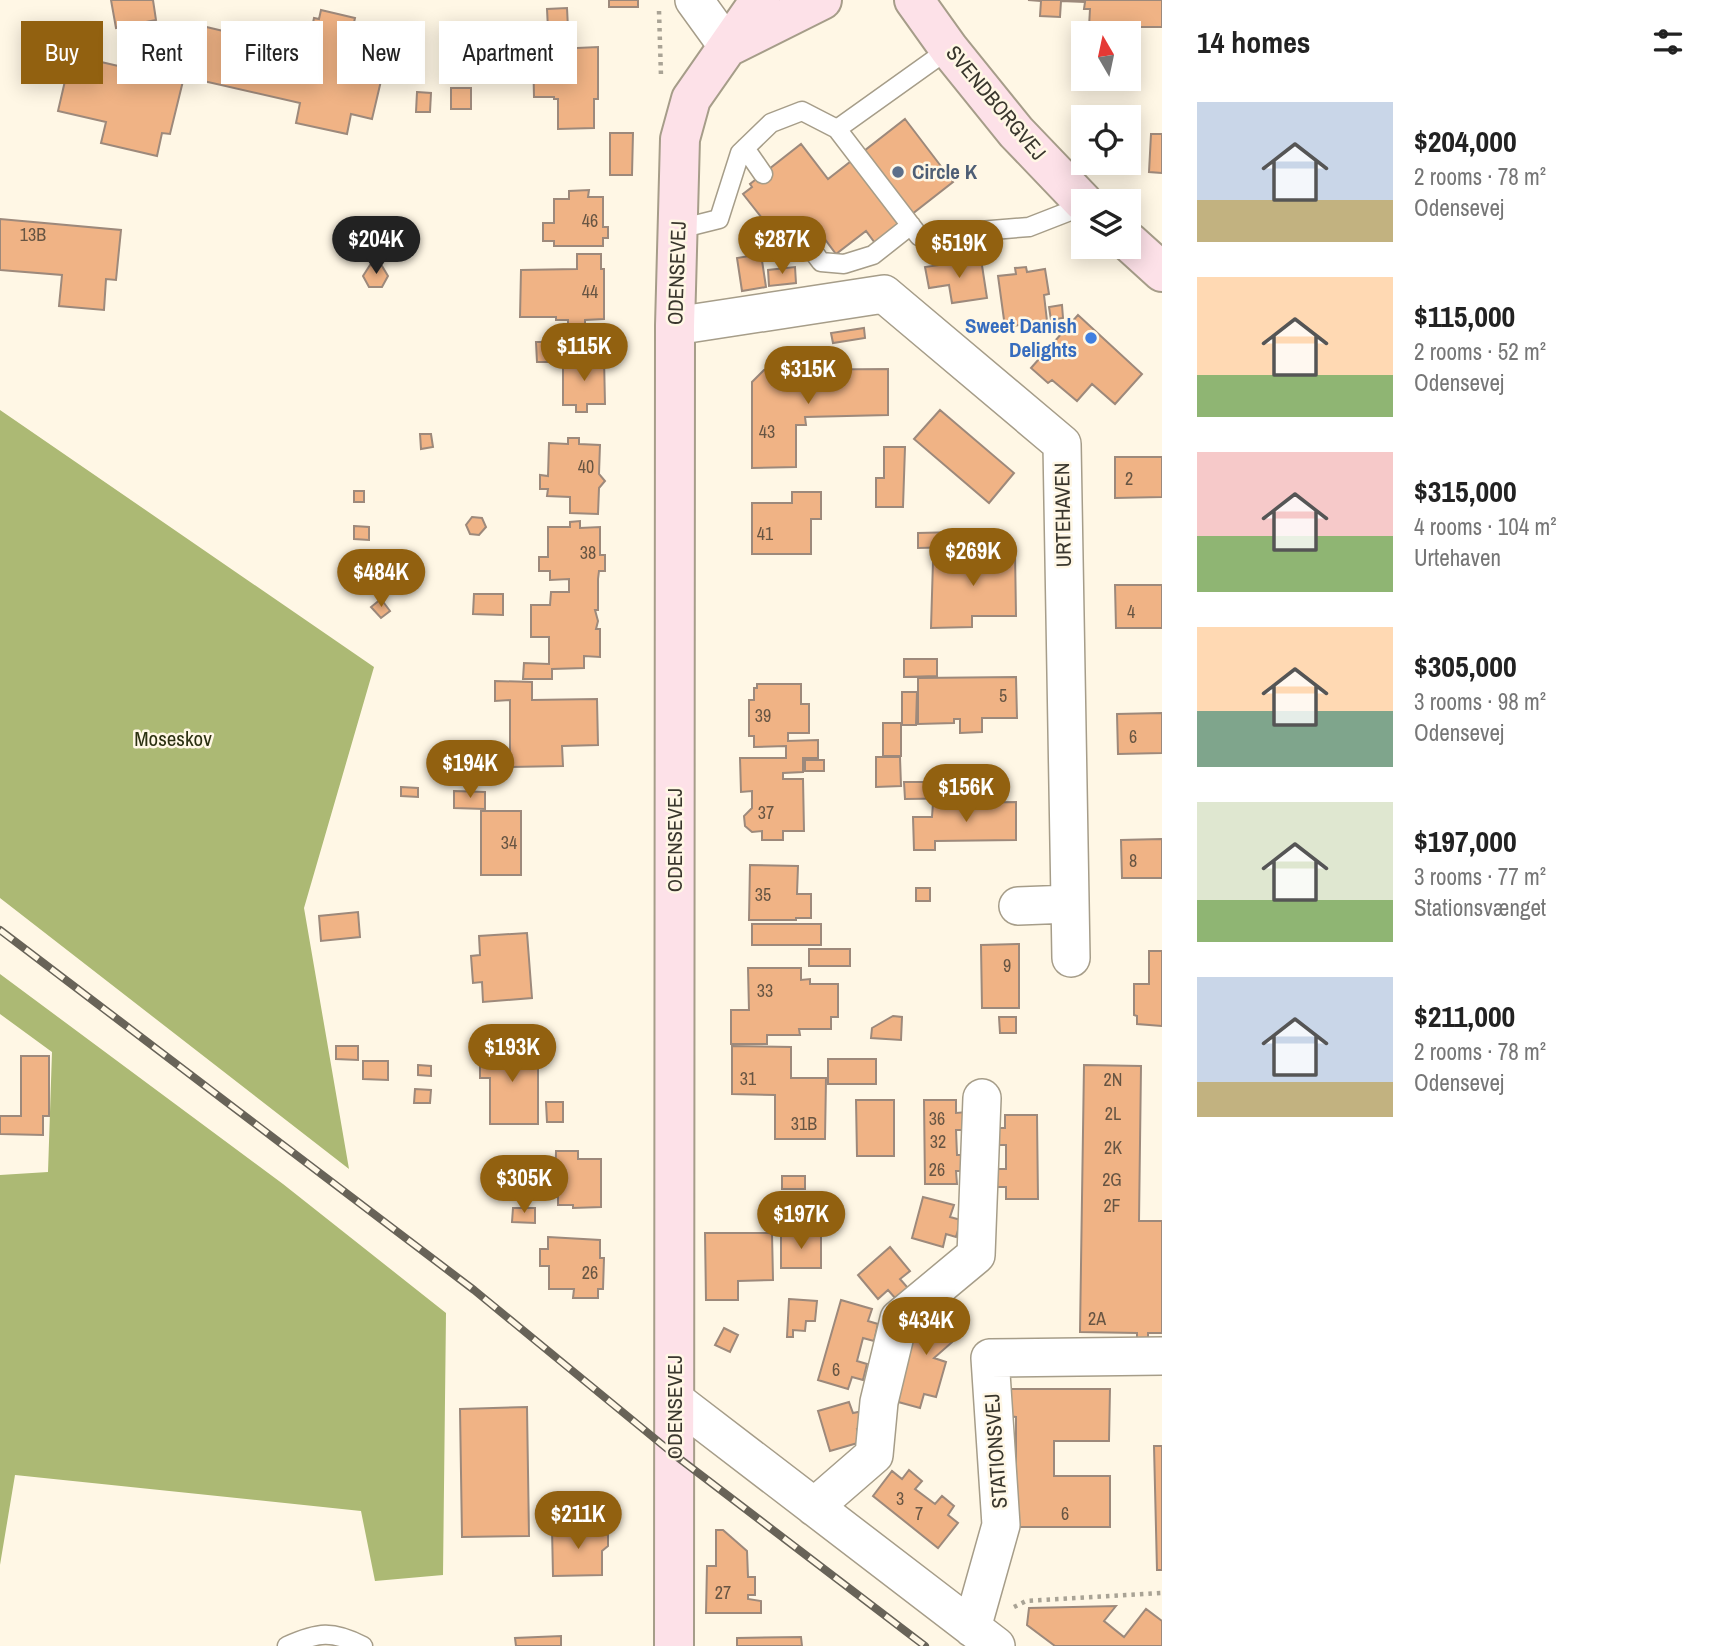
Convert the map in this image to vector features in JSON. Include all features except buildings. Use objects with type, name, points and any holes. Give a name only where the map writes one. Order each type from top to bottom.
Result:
[{"type":"street","points":[[694,0],[728,47]]},
{"type":"street","name":"ODENSEVEJ","points":[[674,1646],[676,326],[680,139],[691,99],[760,0]]},
{"type":"street","name":"ODENSEVEJ","points":[[728,47],[822,0]]},
{"type":"street","name":"SVENDBORGVEJ","points":[[914,0],[949,50],[1016,132],[1071,191]]},
{"type":"street","points":[[1141,253],[1162,272]]},
{"type":"street","name":"URTEHAVEN","points":[[676,326],[884,294],[1062,444],[1071,958]]},
{"type":"street","points":[[1018,906],[1070,904]]},
{"type":"street","points":[[814,1507],[874,1455],[879,1402],[899,1319],[976,1255],[982,1098]]},
{"type":"street","name":"STATIONSVEJ","points":[[984,1637],[1001,1525],[990,1358],[1162,1356]]},
{"type":"street","points":[[675,1400],[984,1637]]},
{"type":"lane","points":[[837,129],[949,50]]},
{"type":"lane","points":[[679,229],[719,219],[740,153],[771,122],[802,111],[837,129],[919,236],[1029,227],[1071,209]]},
{"type":"lane","points":[[745,148],[763,174]]},
{"type":"lane","points":[[795,227],[821,262],[844,264],[873,255],[911,225]]},
{"type":"lane","points":[[287,1646],[309,1636],[337,1634],[363,1646]]},
{"type":"path","points":[[984,1637],[1026,1601],[1162,1594]]},
{"type":"green space","name":"Moseskov","points":[[0,410],[374,667],[304,908],[349,1169],[0,898]]},
{"type":"green space","points":[[0,974],[283,1184],[446,1313],[443,1575],[375,1581],[361,1511],[15,1475],[0,1565],[0,1175],[48,1172],[52,1052],[0,1014]]},
{"type":"railway","points":[[0,930],[474,1290],[676,1456],[925,1646]]},
{"type":"place","name":"Circle K","points":[[898,172]]},
{"type":"place","name":"Sweet Danish Delights","points":[[1091,338]]}]
